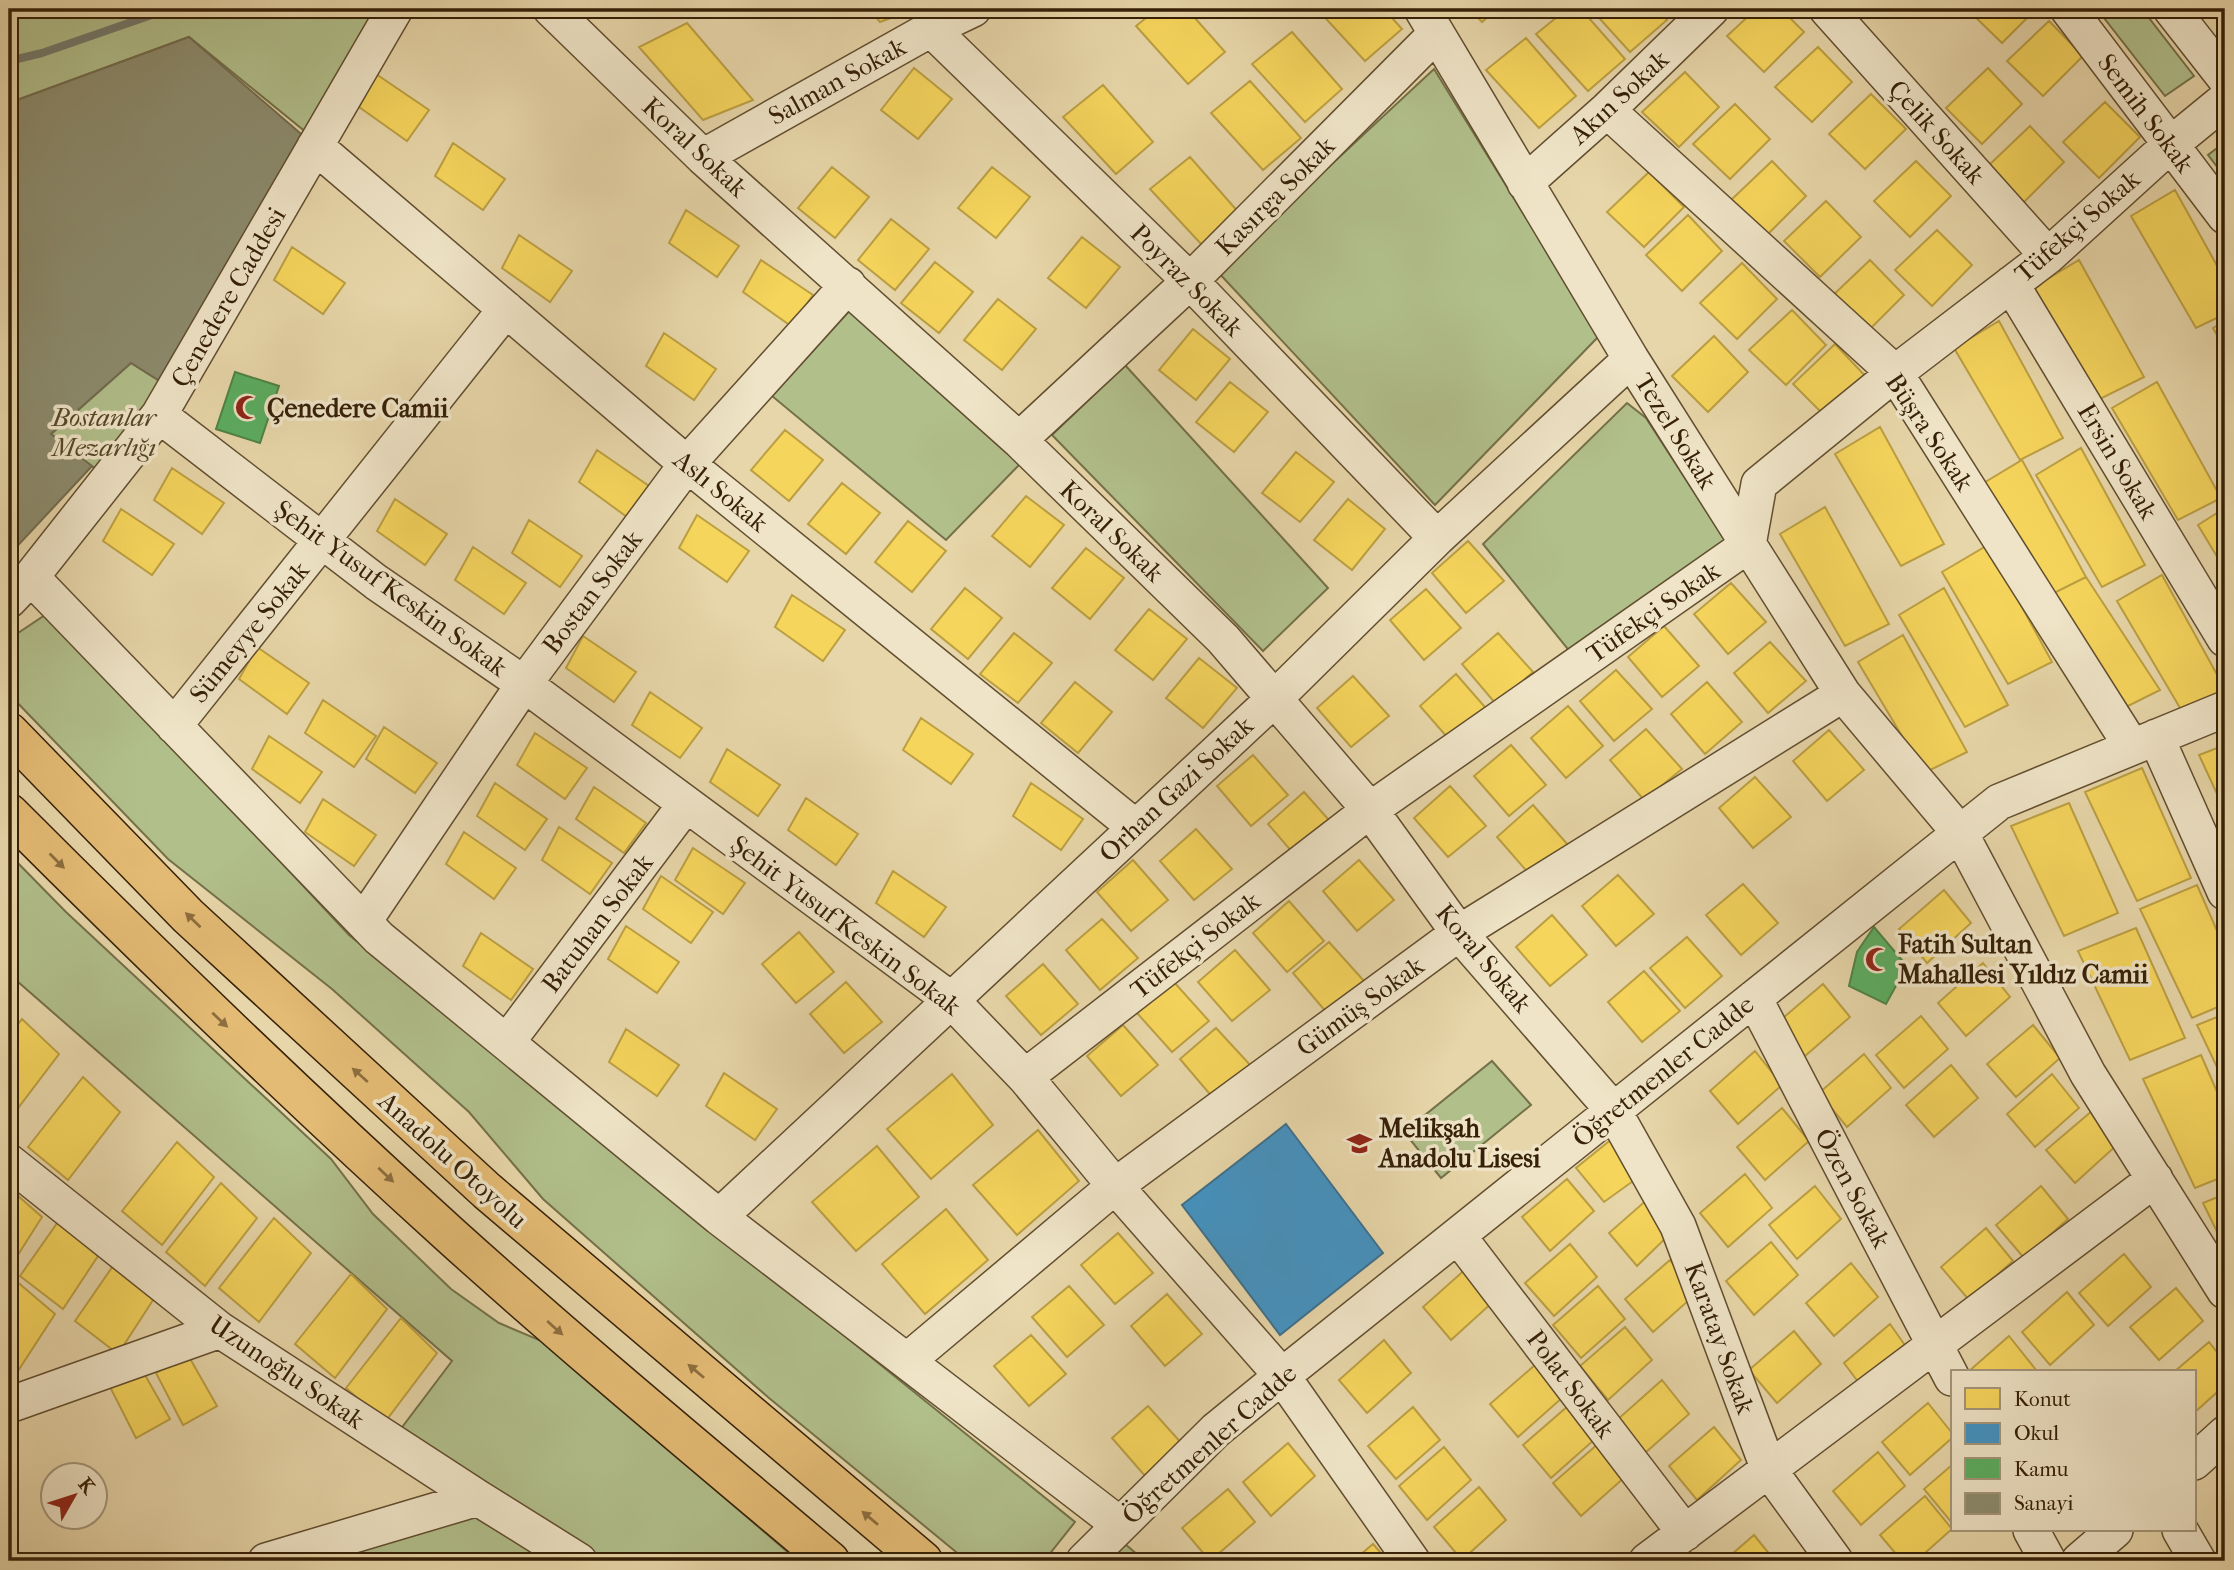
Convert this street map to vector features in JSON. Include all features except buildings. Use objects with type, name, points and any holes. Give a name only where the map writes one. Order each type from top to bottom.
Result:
[{"type":"highway","name":"Anadolu Otoyolu","points":[[9,732],[188,916],[487,1191],[923,1561]]},
{"type":"highway","points":[[9,813],[156,960],[449,1234],[586,1355],[830,1561]]},
{"type":"street","name":"Çenedere Caddesi","points":[[20,589],[159,415],[395,9]]},
{"type":"street","name":"Koral Sokak","points":[[551,9],[703,157],[1018,440],[1223,639],[1370,810],[1459,933],[1613,1110]]},
{"type":"street","name":"Salman Sokak","points":[[703,157],[931,29],[973,9]]},
{"type":"street","name":"Akın Sokak","points":[[1525,183],[1607,110],[1711,9]]},
{"type":"street","name":"Çelik Sokak","points":[[1826,9],[2048,256]]},
{"type":"street","name":"Semih Sokak","points":[[2068,9],[2225,216]]},
{"type":"street","points":[[2171,9],[2225,78]]},
{"type":"street","name":"Tezel Sokak","points":[[1429,21],[1631,359],[1843,694],[1960,833],[2088,1074],[2225,1291]]},
{"type":"street","name":"Kasırga Sokak","points":[[1018,440],[1190,281],[1429,21]]},
{"type":"street","name":"Poyraz Sokak","points":[[931,29],[1190,281],[1437,538]]},
{"type":"street","name":"Tüfekçi Sokak","points":[[1025,1077],[1370,810],[1748,545],[1759,484],[1895,373],[2048,256],[2170,145],[2225,100]]},
{"type":"street","name":"Büşra Sokak","points":[[1607,110],[1895,373],[2144,742],[2225,892]]},
{"type":"street","name":"Aslı Sokak","points":[[315,146],[687,464],[1135,827]]},
{"type":"street","name":"Ersin Sokak","points":[[2011,284],[2225,639]]},
{"type":"street","name":"Bostan Sokak","points":[[364,921],[524,684],[687,464],[848,285]]},
{"type":"street","name":"Sümeyye Sokak","points":[[174,726],[506,309]]},
{"type":"street","name":"Orhan Gazi Sokak","points":[[719,1217],[1274,699],[1437,538],[1631,359]]},
{"type":"street","name":"Şehit Yusuf Keskin Sokak","points":[[159,415],[376,582],[524,684],[950,999],[1025,1077],[1115,1186],[1282,1376],[1412,1561]]},
{"type":"street","points":[[20,589],[174,726],[379,938],[719,1217],[1120,1525]]},
{"type":"street","name":"Gümüş Sokak","points":[[907,1360],[1115,1186],[1459,933],[1843,694]]},
{"type":"street","name":"Öğretmenler Cadde","points":[[1084,1561],[1216,1430],[1999,802],[2225,709]]},
{"type":"street","name":"Batuhan Sokak","points":[[507,1042],[686,804]]},
{"type":"street","name":"Özen Sokak","points":[[1754,998],[1951,1376]]},
{"type":"street","name":"Karatay Sokak","points":[[1613,1110],[1678,1226],[1769,1470],[1832,1560]]},
{"type":"street","name":"Uzunoğlu Sokak","points":[[9,1162],[220,1330],[579,1561]]},
{"type":"street","points":[[1647,1561],[2155,1179]]},
{"type":"street","name":"Polat Sokak","points":[[1458,1236],[1685,1532]]},
{"type":"street","points":[[15,1396],[220,1330]]},
{"type":"street","points":[[2196,1460],[2225,1434]]},
{"type":"street","points":[[266,1561],[478,1498]]},
{"type":"street","points":[[2032,1532],[2048,1561]]},
{"type":"street","points":[[2079,1561],[2113,1532]]},
{"type":"street","points":[[2181,1532],[2198,1561]]},
{"type":"green space","points":[[9,9],[395,9],[318,142],[189,37],[9,103]]},
{"type":"green space","points":[[2097,9],[2142,9],[2194,76],[2165,96]]},
{"type":"green space","points":[[1434,69],[1599,336],[1435,505],[1217,271]]},
{"type":"green space","points":[[2225,142],[2225,177],[2208,155]]},
{"type":"green space","points":[[852,308],[1020,464],[946,540],[772,396]]},
{"type":"green space","name":"Bostanlar Mezarlığı","points":[[131,363],[174,390],[108,479],[51,434]]},
{"type":"green space","points":[[1125,365],[1328,588],[1263,651],[1052,435]]},
{"type":"green space","points":[[1627,403],[1646,418],[1729,546],[1571,653],[1483,544]]},
{"type":"green space","points":[[48,613],[349,935],[1075,1522],[1044,1561],[967,1561],[769,1398],[543,1199],[469,1112],[332,989],[168,859],[9,694],[9,639]]},
{"type":"green space","points":[[9,854],[66,912],[331,1159],[373,1214],[451,1289],[499,1323],[544,1342],[798,1561],[603,1561],[397,1434],[452,1361],[9,974]]},
{"type":"green space","points":[[1492,1061],[1531,1105],[1441,1178],[1404,1132]]},
{"type":"green space","points":[[473,1516],[549,1561],[321,1561]]},
{"type":"green space","points":[[1125,1544],[1145,1561],[1109,1561]]},
{"type":"waterway","points":[[9,61],[42,53],[169,9]]},
{"type":"place","name":"Çenedere Camii","points":[[247,408]]},
{"type":"place","name":"Fatih Sultan Mahallesi Yıldız Camii","points":[[1878,959]]},
{"type":"place","name":"Melikşah Anadolu Lisesi","points":[[1359,1143]]}]
